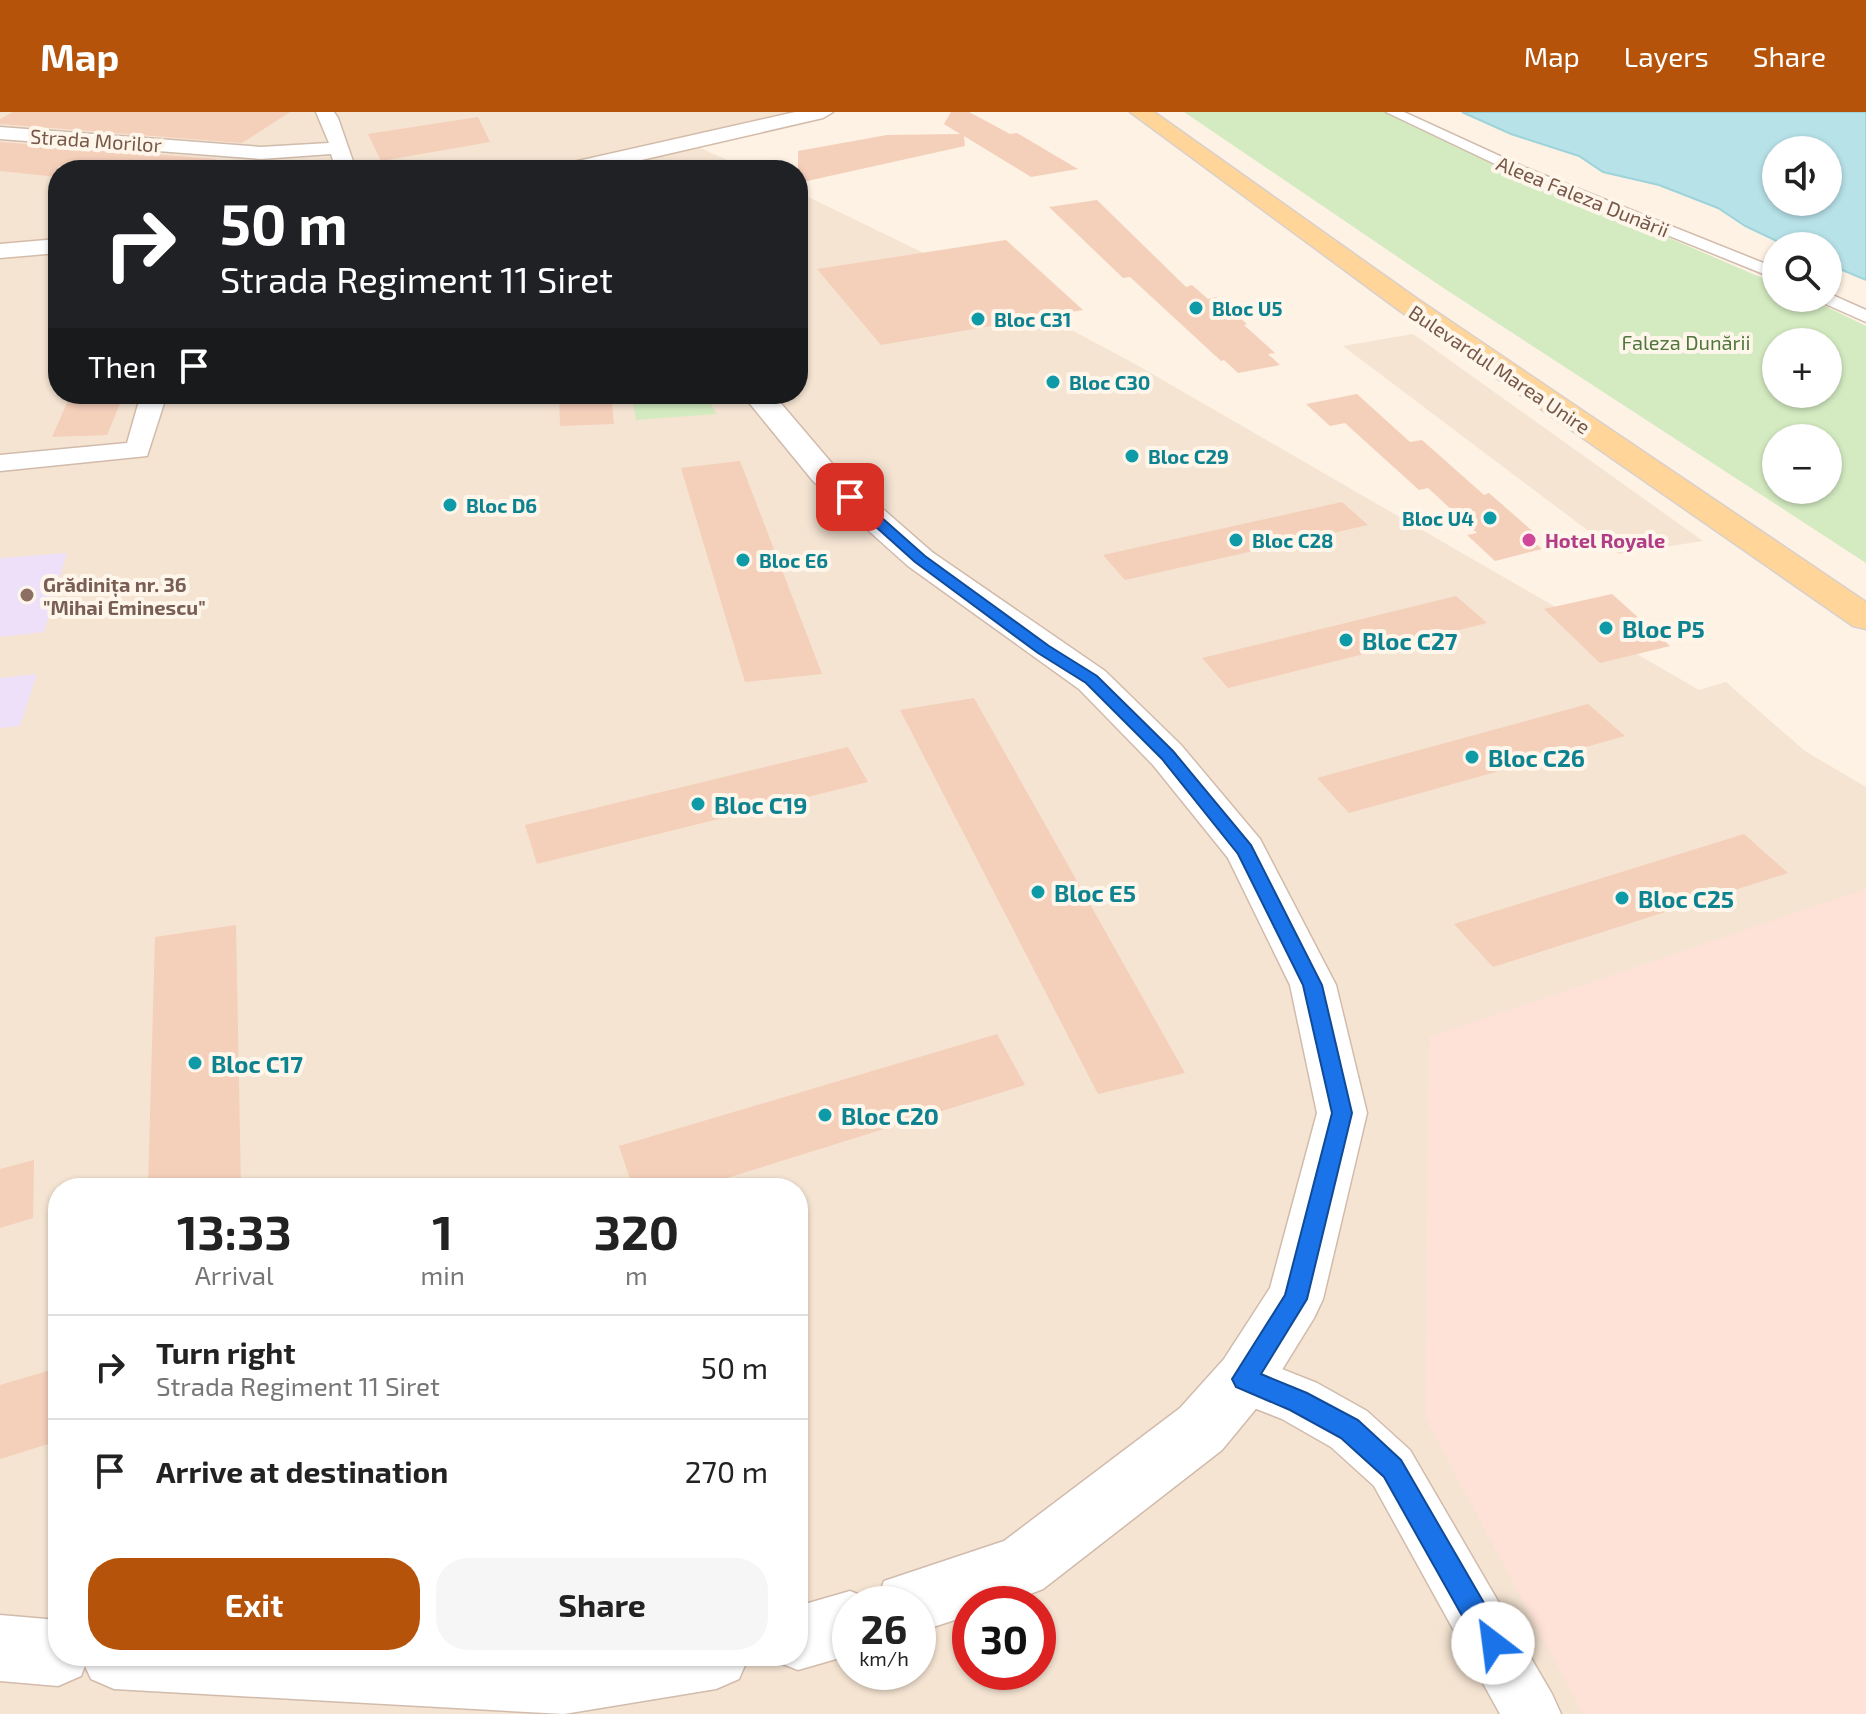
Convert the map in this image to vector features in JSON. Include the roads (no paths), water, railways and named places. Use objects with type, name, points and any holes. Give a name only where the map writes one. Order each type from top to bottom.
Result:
[{"type":"main road","name":"Bulevardul Marea Unire","points":[[1140,112],[1427,319],[1866,618]]},
{"type":"street","points":[[325,112],[333,123],[342,160]]},
{"type":"street","points":[[613,160],[823,112]]},
{"type":"street","name":"Aleea Faleza Dunării","points":[[1393,112],[1521,171],[1762,268]]},
{"type":"street","name":"Strada Morilor","points":[[0,133],[261,153],[337,148]]},
{"type":"street","points":[[0,251],[48,247]]},
{"type":"street","points":[[1842,305],[1866,317]]},
{"type":"street","points":[[0,463],[138,450],[151,404]]},
{"type":"street","points":[[765,404],[824,474],[920,559],[1092,680],[1167,755],[1245,850],[1313,985],[1342,1113],[1295,1299],[1244,1379],[1201,1429],[1021,1567],[936,1595]]},
{"type":"street","points":[[1244,1379],[1299,1401],[1349,1429],[1392,1468],[1532,1714]]},
{"type":"street","points":[[808,1635],[832,1628]]},
{"type":"street","points":[[0,1648],[48,1652]]},
{"type":"street","points":[[294,1666],[564,1681],[655,1666]]},
{"type":"water","points":[[1462,112],[1866,112],[1866,280],[1842,270],[1842,232],[1762,234],[1718,208],[1659,185],[1603,172],[1579,156],[1511,134]]},
{"type":"place","name":"Bloc U5","points":[[1196,308]]},
{"type":"place","name":"Bloc C31","points":[[978,319]]},
{"type":"place","name":"Bloc C30","points":[[1053,382]]},
{"type":"place","name":"Bloc C29","points":[[1132,456]]},
{"type":"place","name":"Bloc D6","points":[[450,505]]},
{"type":"place","name":"Bloc U4","points":[[1490,518]]},
{"type":"place","name":"Bloc C28","points":[[1236,540]]},
{"type":"place","name":"Hotel Royale","points":[[1529,540]]},
{"type":"place","name":"Bloc E6","points":[[743,560]]},
{"type":"place","name":"Grădinița nr. 36 \"Mihai Eminescu\"","points":[[27,595]]},
{"type":"place","name":"Bloc P5","points":[[1606,628]]},
{"type":"place","name":"Bloc C27","points":[[1346,640]]},
{"type":"place","name":"Bloc C26","points":[[1472,757]]},
{"type":"place","name":"Bloc C19","points":[[698,804]]},
{"type":"place","name":"Bloc E5","points":[[1038,892]]},
{"type":"place","name":"Bloc C25","points":[[1622,898]]},
{"type":"place","name":"Bloc C17","points":[[195,1063]]},
{"type":"place","name":"Bloc C20","points":[[825,1115]]},
{"type":"park label","name":"Faleza Dunării","points":[[1686,342]]}]
